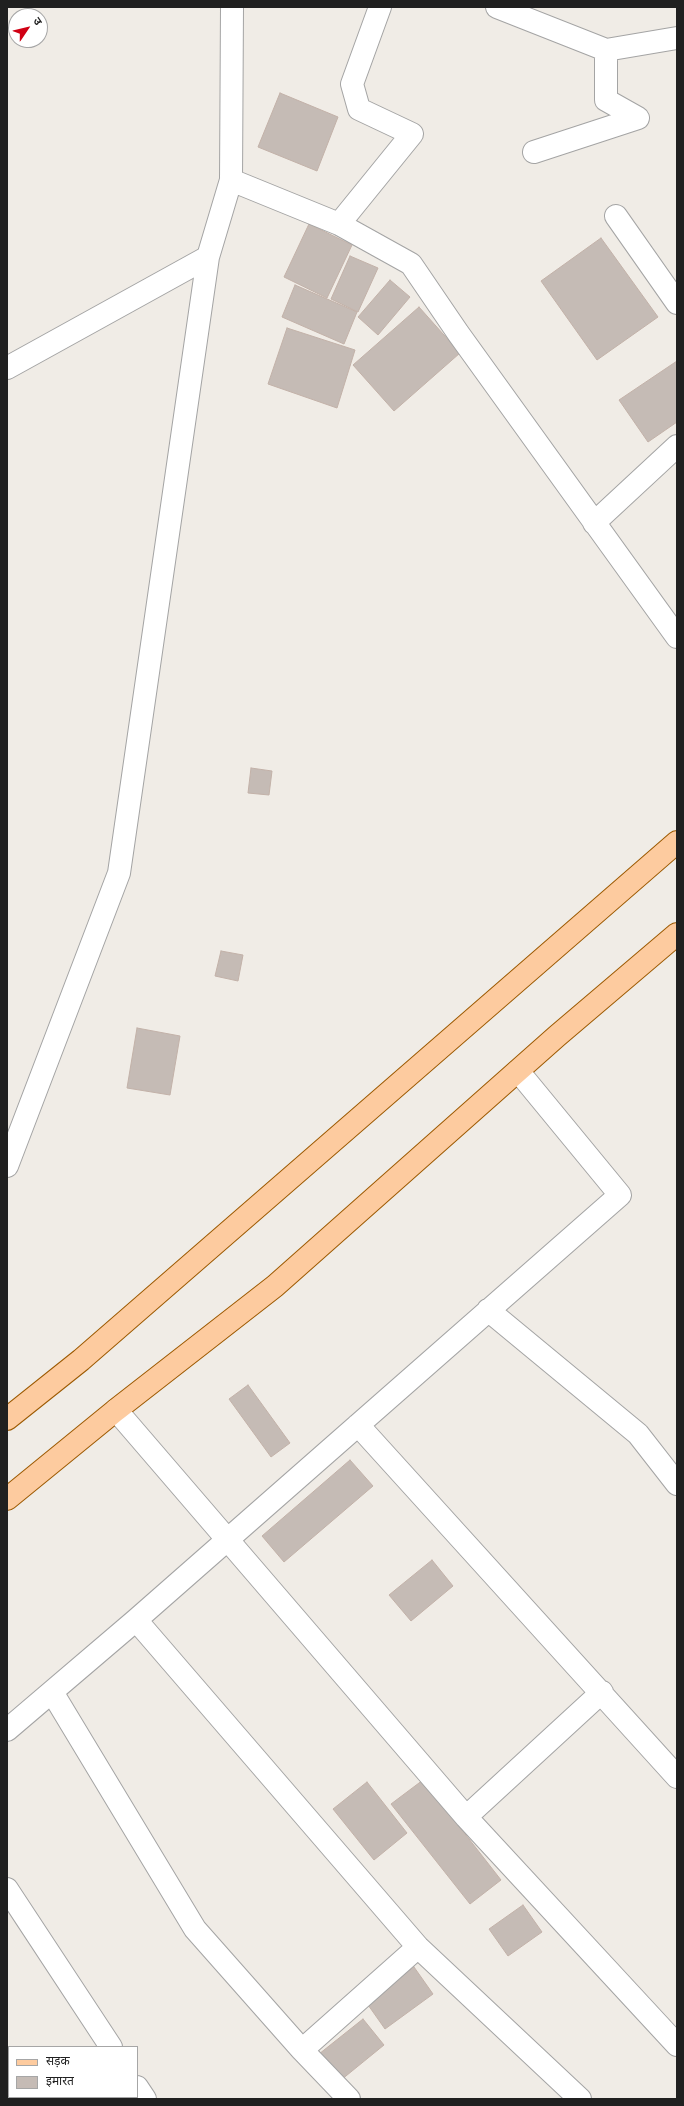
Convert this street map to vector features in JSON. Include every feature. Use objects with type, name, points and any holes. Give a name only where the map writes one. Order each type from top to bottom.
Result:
[{"type":"main road","points":[[7,1419],[81,1360],[677,842]]},
{"type":"main road","points":[[7,1499],[116,1410],[275,1286],[518,1071],[677,934]]},
{"type":"street","points":[[7,1166],[118,873],[208,257],[231,180],[232,7]]},
{"type":"street","points":[[339,224],[412,134],[359,110],[352,84],[380,7]]},
{"type":"street","points":[[497,7],[606,50],[677,38]]},
{"type":"street","points":[[534,152],[638,118],[606,100],[606,50]]},
{"type":"street","points":[[231,180],[339,224],[411,264],[594,523],[677,637]]},
{"type":"street","points":[[616,216],[677,303]]},
{"type":"street","points":[[7,368],[208,257]]},
{"type":"street","points":[[594,523],[677,446]]},
{"type":"street","points":[[7,1730],[136,1620],[620,1195],[518,1071]]},
{"type":"street","points":[[488,1310],[638,1434],[677,1484]]},
{"type":"street","points":[[116,1410],[466,1818],[677,2045]]},
{"type":"street","points":[[358,1425],[677,1776]]},
{"type":"street","points":[[136,1620],[418,1947],[580,2099]]},
{"type":"street","points":[[52,1692],[195,1929],[302,2050],[349,2099]]},
{"type":"street","points":[[466,1818],[602,1692]]},
{"type":"street","points":[[7,1889],[110,2046]]},
{"type":"street","points":[[302,2050],[418,1947]]},
{"type":"street","points":[[138,2088],[145,2099]]},
{"type":"building","points":[[280,93],[338,117],[317,171],[258,147]]},
{"type":"building","points":[[309,224],[352,245],[327,298],[284,277]]},
{"type":"building","points":[[601,238],[658,317],[597,360],[541,281]]},
{"type":"building","points":[[350,256],[378,268],[358,312],[331,299]]},
{"type":"building","points":[[390,280],[410,297],[378,335],[358,317]]},
{"type":"building","points":[[295,285],[357,312],[344,344],[282,317]]},
{"type":"building","points":[[419,307],[460,353],[394,411],[353,365]]},
{"type":"building","points":[[287,328],[355,350],[337,408],[268,384]]},
{"type":"building","points":[[677,361],[677,422],[648,442],[619,400]]},
{"type":"building","points":[[251,768],[272,771],[269,795],[248,793]]},
{"type":"building","points":[[221,951],[243,955],[238,981],[215,976]]},
{"type":"building","points":[[137,1028],[180,1036],[170,1095],[127,1088]]},
{"type":"building","points":[[248,1385],[290,1443],[271,1457],[229,1399]]},
{"type":"building","points":[[350,1460],[373,1486],[284,1562],[262,1536]]},
{"type":"building","points":[[432,1560],[453,1586],[411,1621],[389,1595]]},
{"type":"building","points":[[423,1780],[501,1880],[470,1904],[391,1804]]},
{"type":"building","points":[[367,1782],[407,1833],[374,1860],[333,1809]]},
{"type":"building","points":[[523,1905],[542,1932],[508,1956],[489,1929]]},
{"type":"building","points":[[414,1967],[433,1994],[385,2029],[366,2002]]},
{"type":"building","points":[[363,2019],[384,2045],[341,2080],[319,2054]]}]
